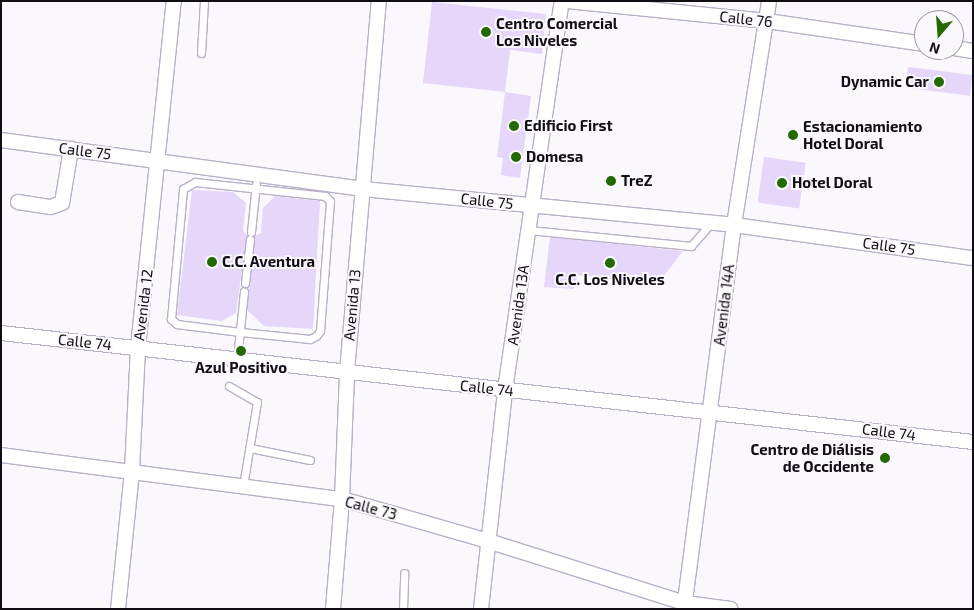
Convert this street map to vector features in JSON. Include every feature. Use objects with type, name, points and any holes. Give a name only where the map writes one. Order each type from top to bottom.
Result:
[{"type":"street","name":"Avenida 12","points":[[118,609],[132,471],[138,347],[160,160],[174,1]]},
{"type":"street","name":"Avenida 13","points":[[333,609],[342,499],[347,372],[379,1]]},
{"type":"street","name":"Avenida 13A","points":[[481,609],[505,390],[562,1]]},
{"type":"street","name":"Calle 76","points":[[567,1],[767,21],[914,43]]},
{"type":"street","name":"Avenida 14A","points":[[684,606],[711,412],[734,225],[769,1]]},
{"type":"street","name":"Calle 75","points":[[1,140],[160,160],[256,181],[362,189],[734,225],[973,258]]},
{"type":"street","points":[[18,202],[50,207],[62,203],[71,149]]},
{"type":"street","name":"Calle 74","points":[[1,333],[973,442]]},
{"type":"street","name":"Calle 73","points":[[1,455],[342,499],[488,541],[684,606],[731,609]]},
{"type":"lane","points":[[201,53],[204,1]]},
{"type":"lane","points":[[246,283],[256,181]]},
{"type":"lane","points":[[256,181],[326,196],[330,201],[332,208],[320,331],[310,339],[177,324],[170,312],[183,189],[195,182],[256,181]]},
{"type":"lane","points":[[529,230],[691,246],[712,223]]},
{"type":"lane","points":[[237,359],[244,291]]},
{"type":"lane","points":[[229,386],[257,402],[243,486]]},
{"type":"lane","points":[[250,448],[310,460]]},
{"type":"lane","points":[[403,609],[404,573]]},
{"type":"building","name":"Centro Comercial Los Niveles","points":[[432,2],[546,14],[542,54],[510,50],[505,92],[423,83]]},
{"type":"building","name":"Dynamic Car","points":[[908,67],[973,75],[970,96],[905,88]]},
{"type":"building","name":"Edificio First","points":[[505,92],[531,96],[520,178],[501,175],[503,158],[497,157]]},
{"type":"building","name":"Hotel Doral","points":[[764,157],[806,163],[799,208],[758,203]]},
{"type":"building","points":[[192,190],[233,192],[246,203],[243,231],[247,235],[236,313],[222,321],[177,315]]},
{"type":"building","points":[[275,196],[320,201],[313,329],[264,326],[247,310],[254,236],[261,233],[263,208]]},
{"type":"building","name":"C.C. Los Niveles","points":[[550,237],[683,251],[657,285],[578,275],[574,289],[544,287]]},
{"type":"place","name":"Centro Comercial Los Niveles","points":[[486,32]]},
{"type":"place","name":"Dynamic Car","points":[[939,82]]},
{"type":"place","name":"Edificio First","points":[[514,126]]},
{"type":"place","name":"Estacionamiento Hotel Doral","points":[[793,135]]},
{"type":"place","name":"Domesa","points":[[516,157]]},
{"type":"place","name":"TreZ","points":[[611,181]]},
{"type":"place","name":"Hotel Doral","points":[[782,183]]},
{"type":"place","name":"C.C. Aventura","points":[[212,262]]},
{"type":"place","name":"C.C. Los Niveles","points":[[610,263]]},
{"type":"place","name":"Azul Positivo","points":[[241,351]]},
{"type":"place","name":"Centro de Diálisis de Occidente","points":[[885,458]]}]
